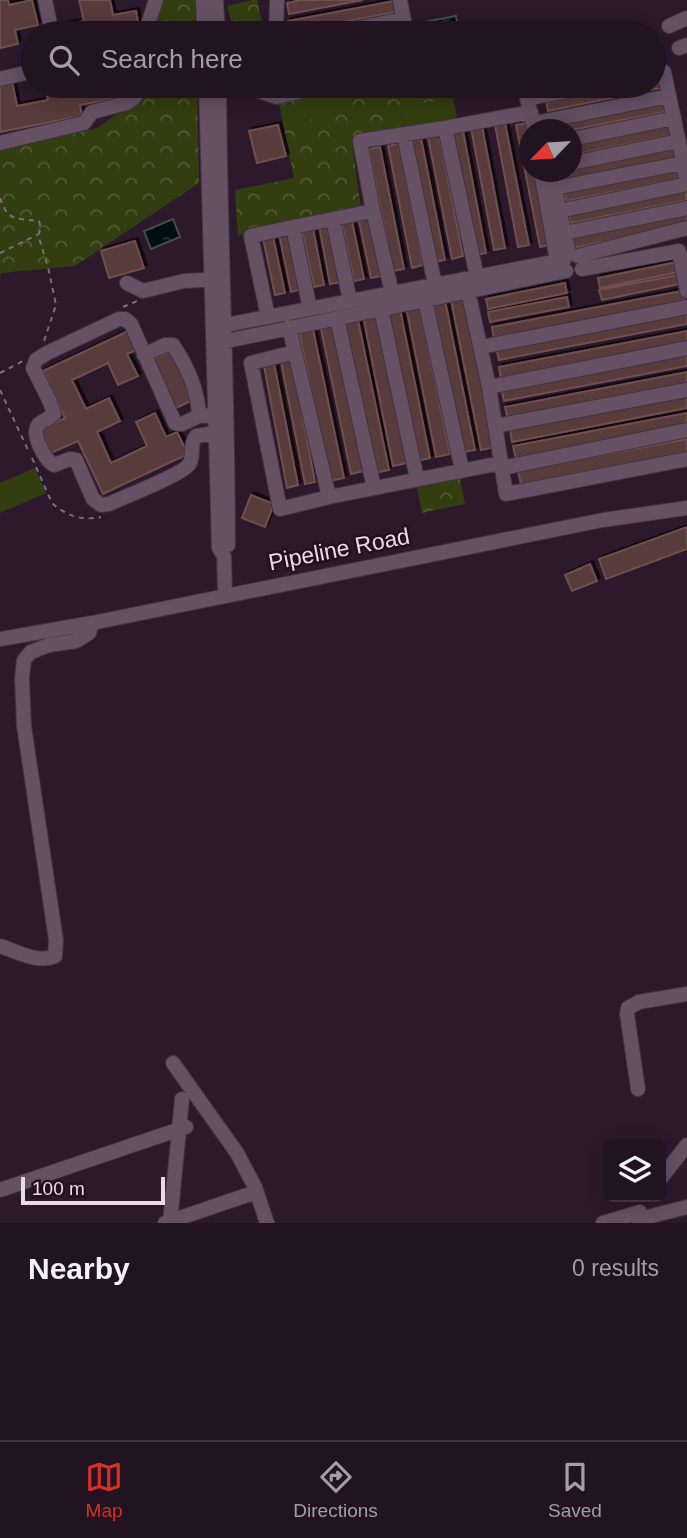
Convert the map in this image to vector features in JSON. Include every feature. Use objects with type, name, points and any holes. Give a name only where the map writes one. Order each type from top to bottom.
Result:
[{"type":"street","points":[[45,0],[49,21]]},
{"type":"street","points":[[149,21],[156,0]]},
{"type":"street","points":[[203,0],[204,21]]},
{"type":"street","points":[[216,0],[217,21]]},
{"type":"street","points":[[400,0],[404,21]]},
{"type":"street","points":[[278,21],[280,1]]},
{"type":"street","points":[[669,26],[687,18]]},
{"type":"street","points":[[0,79],[21,74]]},
{"type":"street","points":[[559,211],[687,182],[666,82]]},
{"type":"street","points":[[0,143],[84,124],[92,112],[127,103],[133,98]]},
{"type":"street","points":[[207,98],[217,279]]},
{"type":"street","points":[[219,98],[217,279],[222,473],[219,548],[223,555],[225,595]]},
{"type":"street","points":[[528,98],[536,119]]},
{"type":"street","points":[[535,98],[537,119]]},
{"type":"street","points":[[557,119],[659,98]]},
{"type":"street","points":[[582,137],[674,118]]},
{"type":"street","points":[[394,300],[360,141],[445,128],[519,124]]},
{"type":"street","points":[[445,128],[477,277]]},
{"type":"street","points":[[404,135],[435,285]]},
{"type":"street","points":[[582,161],[678,141]]},
{"type":"street","points":[[555,188],[683,163]]},
{"type":"street","points":[[544,182],[569,262]]},
{"type":"street","points":[[554,182],[569,262]]},
{"type":"street","points":[[564,233],[687,208]]},
{"type":"street","points":[[268,317],[251,236],[373,211]]},
{"type":"street","points":[[333,219],[350,301]]},
{"type":"street","points":[[293,227],[310,309]]},
{"type":"street","points":[[218,327],[350,301],[425,300],[468,291],[687,229]]},
{"type":"street","points":[[219,343],[380,309],[394,300],[435,285],[569,262],[679,251],[687,291]]},
{"type":"street","points":[[127,283],[143,291],[195,279],[217,279]]},
{"type":"street","points":[[468,291],[489,387],[506,494],[687,459]]},
{"type":"street","points":[[425,300],[462,470]]},
{"type":"street","points":[[481,347],[687,307]]},
{"type":"street","points":[[380,309],[417,479]]},
{"type":"street","points":[[337,318],[374,488]]},
{"type":"street","points":[[215,415],[199,416],[182,424],[175,424],[131,324],[125,319],[119,319],[36,360],[33,368],[54,414],[36,428],[36,436],[47,461],[54,465],[70,459],[76,460],[93,499],[101,505],[109,504],[184,469],[190,463],[192,442],[196,436],[215,433]]},
{"type":"street","points":[[289,327],[329,497]]},
{"type":"street","points":[[219,343],[215,433],[222,473]]},
{"type":"street","points":[[144,355],[165,345],[173,345],[196,390],[199,416]]},
{"type":"street","points":[[489,387],[687,348]]},
{"type":"street","points":[[295,352],[251,363],[280,509],[462,470],[687,430]]},
{"type":"street","points":[[495,426],[687,390]]},
{"type":"street","name":"Pipeline Road","points":[[0,639],[603,520],[687,508]]},
{"type":"street","points":[[0,946],[34,958],[50,959],[55,956],[56,940],[24,726],[22,678],[24,660],[30,652],[76,640],[89,633],[92,622]]},
{"type":"street","points":[[638,1089],[628,1008],[639,1002],[687,994]]},
{"type":"street","points":[[173,1063],[237,1153],[256,1192],[267,1223]]},
{"type":"street","points":[[183,1099],[183,1128],[168,1222],[256,1192]]},
{"type":"street","points":[[0,1190],[183,1128]]},
{"type":"street","points":[[666,1172],[687,1145]]},
{"type":"street","points":[[603,1223],[641,1213],[687,1207]]},
{"type":"path","points":[[0,198],[5,212],[11,217],[39,221],[41,229],[38,235],[0,253]]},
{"type":"path","points":[[38,235],[56,305],[45,340]]},
{"type":"green space","points":[[160,0],[195,0],[195,21],[152,21]]},
{"type":"green space","points":[[257,0],[262,21],[231,21],[227,6]]},
{"type":"green space","points":[[139,98],[197,98],[199,183],[75,266],[0,275],[0,151],[97,128]]},
{"type":"green space","points":[[335,98],[338,114],[300,122],[296,100]]},
{"type":"green space","points":[[453,98],[401,108],[406,133],[352,143],[361,208],[238,236],[235,190],[294,178],[278,99]]},
{"type":"green space","points":[[453,98],[458,123],[406,133],[401,108]]},
{"type":"green space","points":[[35,468],[46,493],[0,513],[0,483]]},
{"type":"green space","points":[[460,478],[465,504],[422,513],[417,487]]},
{"type":"water","points":[[456,16],[457,21],[430,21]]},
{"type":"water","points":[[173,219],[180,237],[151,249],[144,231]]},
{"type":"building","points":[[0,0],[8,0],[9,5],[32,0],[37,21],[21,21],[21,29],[15,30],[18,44],[0,48]]},
{"type":"building","points":[[79,0],[110,0],[113,15],[136,11],[138,21],[84,21]]},
{"type":"building","points":[[301,0],[363,0],[289,14],[287,3]]},
{"type":"building","points":[[394,1],[396,12],[349,21],[288,21]]},
{"type":"building","points":[[12,81],[17,106],[48,98],[118,98],[80,105],[82,116],[0,132],[0,83]]},
{"type":"building","points":[[556,98],[611,98],[548,111],[546,100]]},
{"type":"building","points":[[667,100],[669,111],[582,128],[582,119],[570,119]]},
{"type":"building","points":[[505,123],[529,245],[518,247],[495,125]]},
{"type":"building","points":[[669,124],[672,135],[582,153],[582,142]]},
{"type":"building","points":[[278,125],[286,156],[257,163],[249,131]]},
{"type":"building","points":[[482,126],[505,248],[494,250],[471,128]]},
{"type":"building","points":[[463,131],[486,253],[476,255],[452,133]]},
{"type":"building","points":[[439,135],[463,256],[452,259],[428,137]]},
{"type":"building","points":[[421,138],[445,260],[434,262],[410,140]]},
{"type":"building","points":[[399,143],[423,265],[412,268],[388,146]]},
{"type":"building","points":[[380,147],[404,269],[393,271],[369,149]]},
{"type":"building","points":[[676,147],[678,158],[582,177],[582,165]]},
{"type":"building","points":[[681,167],[683,178],[566,201],[564,190]]},
{"type":"building","points":[[527,182],[538,182],[550,245],[540,247]]},
{"type":"building","points":[[685,188],[687,200],[571,223],[568,212]]},
{"type":"building","points":[[687,213],[687,225],[573,248],[571,237]]},
{"type":"building","points":[[370,218],[381,276],[371,278],[359,221]]},
{"type":"building","points":[[352,221],[364,279],[354,281],[342,223]]},
{"type":"building","points":[[329,224],[341,282],[330,284],[319,226]]},
{"type":"building","points":[[313,228],[324,285],[314,287],[302,230]]},
{"type":"building","points":[[290,232],[301,289],[291,292],[279,234]]},
{"type":"building","points":[[273,236],[285,293],[275,295],[263,238]]},
{"type":"building","points":[[135,241],[144,268],[109,278],[101,251]]},
{"type":"building","points":[[677,262],[679,272],[600,288],[598,278]]},
{"type":"building","points":[[678,275],[680,284],[602,300],[599,290]]},
{"type":"building","points":[[565,283],[567,293],[488,309],[486,299]]},
{"type":"building","points":[[682,291],[685,304],[494,340],[492,327]]},
{"type":"building","points":[[567,297],[569,307],[490,322],[488,312]]},
{"type":"building","points":[[464,298],[495,447],[481,450],[451,300]]},
{"type":"building","points":[[445,300],[475,450],[462,452],[431,303]]},
{"type":"building","points":[[419,305],[450,454],[436,457],[406,307]]},
{"type":"building","points":[[400,309],[430,458],[417,461],[386,311]]},
{"type":"building","points":[[687,310],[687,324],[499,360],[496,347]]},
{"type":"building","points":[[376,314],[407,463],[393,466],[363,316]]},
{"type":"building","points":[[358,320],[389,470],[375,473],[345,323]]},
{"type":"building","points":[[334,322],[364,471],[351,474],[320,324]]},
{"type":"building","points":[[313,329],[344,478],[330,481],[299,331]]},
{"type":"building","points":[[130,330],[139,349],[127,354],[138,376],[118,385],[108,363],[72,380],[86,409],[109,398],[120,421],[97,432],[111,463],[147,446],[136,422],[155,413],[166,437],[177,432],[188,454],[103,494],[78,441],[51,453],[40,430],[65,418],[43,371]]},
{"type":"building","points":[[687,331],[687,344],[501,380],[499,367]]},
{"type":"building","points":[[171,350],[195,399],[174,409],[150,361]]},
{"type":"building","points":[[687,353],[687,366],[504,401],[501,388]]},
{"type":"building","points":[[292,360],[315,482],[305,484],[281,362]]},
{"type":"building","points":[[274,363],[298,485],[287,488],[264,366]]},
{"type":"building","points":[[687,372],[687,386],[508,420],[505,407]]},
{"type":"building","points":[[687,395],[687,408],[512,442],[510,429]]},
{"type":"building","points":[[687,413],[687,426],[516,459],[513,446]]},
{"type":"building","points":[[687,439],[687,452],[521,484],[518,471]]},
{"type":"building","points":[[251,495],[274,504],[265,527],[242,518]]},
{"type":"building","points":[[687,527],[687,549],[606,579],[599,559]]},
{"type":"building","points":[[590,564],[597,581],[572,591],[565,575]]}]
